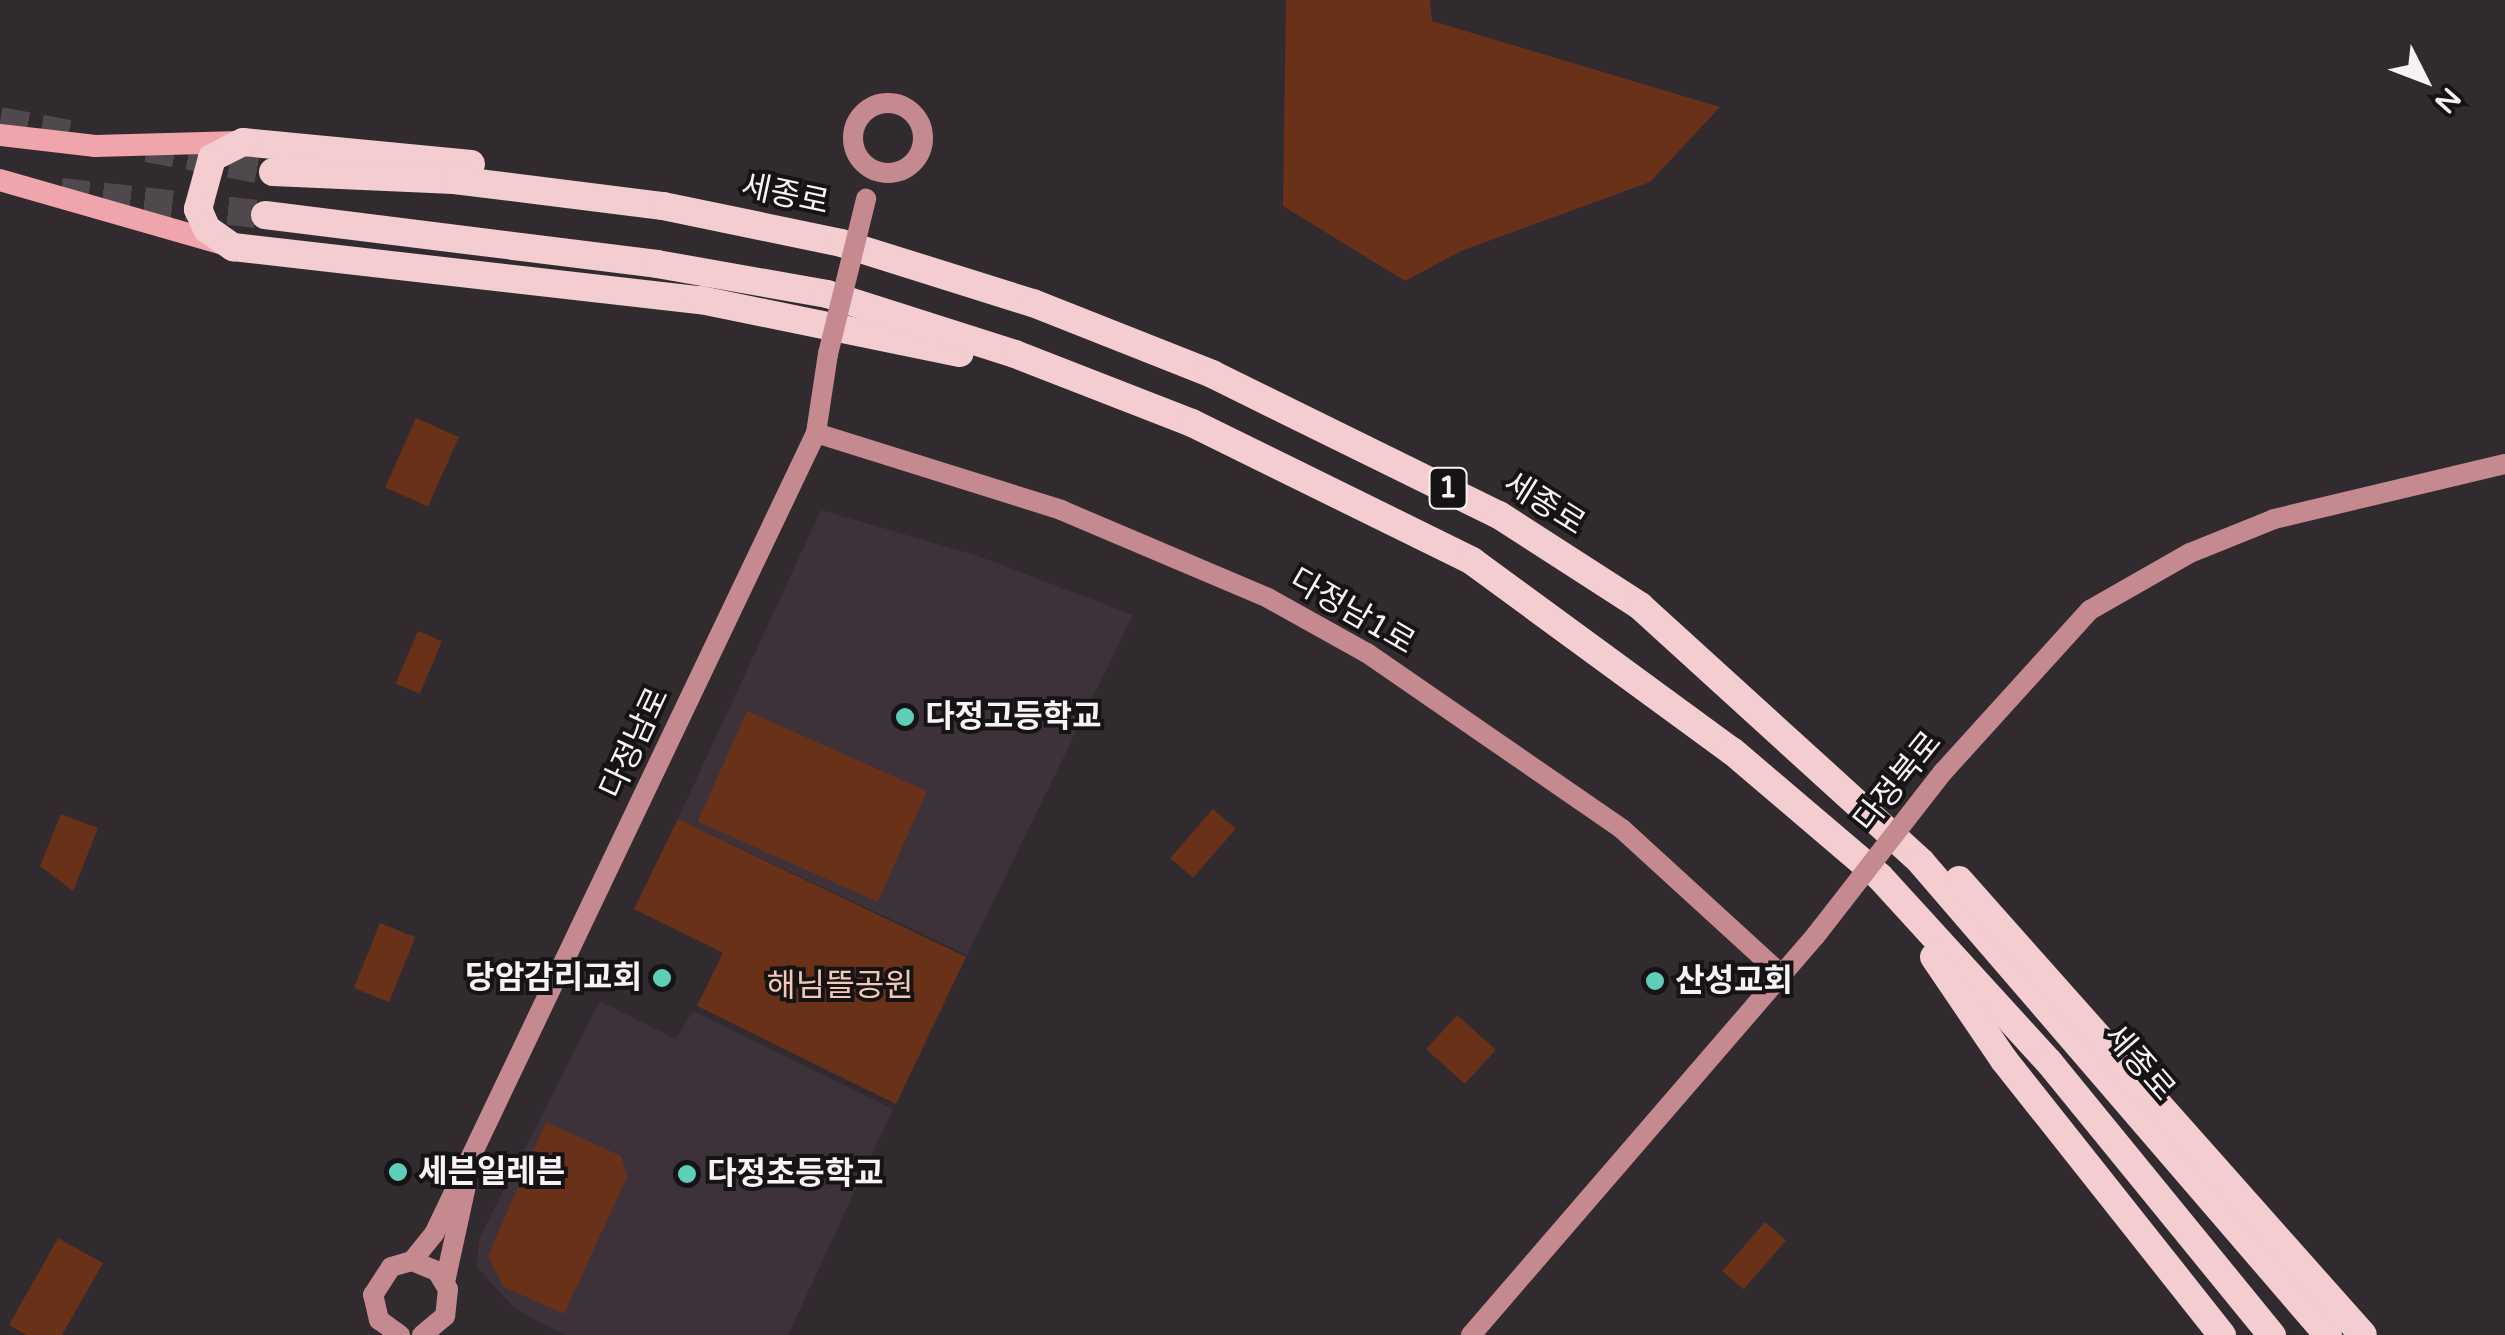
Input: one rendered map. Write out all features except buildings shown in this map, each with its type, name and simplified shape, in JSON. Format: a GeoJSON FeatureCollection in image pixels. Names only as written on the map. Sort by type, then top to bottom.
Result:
{"type":"FeatureCollection","features":[{"type":"Feature","properties":{"kind":"highway"},"geometry":{"type":"LineString","coordinates":[[1106,390],[701,300],[233,247],[207,229],[198,209],[212,158],[243,142],[704,195],[866,234],[1027,282],[1212,374]]}},
{"type":"Feature","properties":{"kind":"highway","name":"세종로"},"geometry":{"type":"LineString","coordinates":[[273,172],[587,197],[841,242],[1033,304],[1212,374],[1499,515],[1640,606],[1768,717],[1921,862],[2328,1335]]}},
{"type":"Feature","properties":{"kind":"highway","name":"세종로"},"geometry":{"type":"LineString","coordinates":[[265,215],[657,264],[828,294],[1106,390],[1340,491],[1472,562],[1670,702],[1880,877],[2049,1062],[2272,1335]]}},
{"type":"Feature","properties":{"kind":"highway"},"geometry":{"type":"LineString","coordinates":[[1768,717],[1869,792],[1966,888],[2363,1335]]}},
{"type":"Feature","properties":{"kind":"highway"},"geometry":{"type":"LineString","coordinates":[[1880,877],[2004,1060],[2222,1335]]}},
{"type":"Feature","properties":{"kind":"main road"},"geometry":{"type":"LineString","coordinates":[[0,135],[95,146],[243,142]]}},
{"type":"Feature","properties":{"kind":"main road"},"geometry":{"type":"LineString","coordinates":[[0,180],[233,247]]}},
{"type":"Feature","properties":{"kind":"street","name":"다정남로"},"geometry":{"type":"LineString","coordinates":[[474,1150],[816,433],[828,354],[876,171]]}},
{"type":"Feature","properties":{"kind":"street","name":"다정남1로"},"geometry":{"type":"LineString","coordinates":[[816,433],[1077,516],[1268,598],[1367,653],[1622,829],[1783,976]]}},
{"type":"Feature","properties":{"kind":"street","name":"다정북로"},"geometry":{"type":"LineString","coordinates":[[1471,1335],[1783,976],[1942,772],[2090,610],[2190,552],[2274,519],[2505,464]]}},
{"type":"Feature","properties":{"kind":"street"},"geometry":{"type":"LineString","coordinates":[[400,1335],[377,1327],[379,1279],[412,1261],[434,1234],[474,1150]]}},
{"type":"Feature","properties":{"kind":"street"},"geometry":{"type":"LineString","coordinates":[[422,1335],[445,1316],[445,1282],[474,1150]]}},
{"type":"Feature","properties":{"kind":"street"},"geometry":{"type":"LineString","coordinates":[[412,1261],[445,1282]]}},
{"type":"Feature","properties":{"kind":"shaded area","name":"다정고등학교"},"geometry":{"type":"Polygon","coordinates":[[[821,510],[978,556],[1133,615],[967,955],[678,819],[821,510]]]}},
{"type":"Feature","properties":{"kind":"shaded area","name":"다정초등학교"},"geometry":{"type":"Polygon","coordinates":[[[600,1001],[676,1039],[693,1011],[893,1109],[788,1335],[564,1335],[514,1308],[477,1267],[479,1239],[600,1001]]]}},
{"type":"Feature","properties":{"kind":"green space"},"geometry":{"type":"Polygon","coordinates":[[[1286,0],[1430,0],[1432,21],[1720,107],[1650,182],[1461,251],[1405,281],[1283,206],[1286,0]]]}},
{"type":"Feature","properties":{"kind":"green space"},"geometry":{"type":"Polygon","coordinates":[[[416,418],[459,437],[428,507],[385,487],[416,418]]]}},
{"type":"Feature","properties":{"kind":"green space"},"geometry":{"type":"Polygon","coordinates":[[[418,631],[442,641],[420,694],[396,683],[418,631]]]}},
{"type":"Feature","properties":{"kind":"green space"},"geometry":{"type":"Polygon","coordinates":[[[747,711],[927,791],[878,902],[698,822],[747,711]]]}},
{"type":"Feature","properties":{"kind":"green space"},"geometry":{"type":"Polygon","coordinates":[[[1213,809],[1236,829],[1193,878],[1170,858],[1213,809]]]}},
{"type":"Feature","properties":{"kind":"green space"},"geometry":{"type":"Polygon","coordinates":[[[61,814],[98,828],[73,891],[40,866],[61,814]]]}},
{"type":"Feature","properties":{"kind":"green space","name":"해님뜰공원"},"geometry":{"type":"Polygon","coordinates":[[[678,819],[966,957],[896,1104],[697,1006],[723,953],[634,909],[678,819]]]}},
{"type":"Feature","properties":{"kind":"green space"},"geometry":{"type":"Polygon","coordinates":[[[380,923],[415,937],[389,1002],[354,988],[380,923]]]}},
{"type":"Feature","properties":{"kind":"green space"},"geometry":{"type":"Polygon","coordinates":[[[1457,1015],[1496,1050],[1465,1084],[1426,1049],[1457,1015]]]}},
{"type":"Feature","properties":{"kind":"green space"},"geometry":{"type":"Polygon","coordinates":[[[546,1122],[621,1156],[627,1177],[564,1314],[504,1287],[488,1256],[546,1122]]]}},
{"type":"Feature","properties":{"kind":"green space"},"geometry":{"type":"Polygon","coordinates":[[[1765,1222],[1786,1240],[1743,1289],[1722,1271],[1765,1222]]]}},
{"type":"Feature","properties":{"kind":"green space"},"geometry":{"type":"Polygon","coordinates":[[[58,1238],[103,1263],[62,1335],[26,1335],[9,1325],[58,1238]]]}},
{"type":"Feature","properties":{"kind":"tunnel"},"geometry":{"type":"LineString","coordinates":[[0,121],[75,135]]}},
{"type":"Feature","properties":{"kind":"tunnel"},"geometry":{"type":"LineString","coordinates":[[147,148],[273,172]]}},
{"type":"Feature","properties":{"kind":"tunnel"},"geometry":{"type":"LineString","coordinates":[[61,192],[265,215]]}},
{"type":"Feature","properties":{"kind":"place","name":"다정고등학교"},"geometry":{"type":"Point","coordinates":[905,717]}},
{"type":"Feature","properties":{"kind":"place","name":"당암감리교회"},"geometry":{"type":"Point","coordinates":[662,978]}},
{"type":"Feature","properties":{"kind":"place","name":"산성교회"},"geometry":{"type":"Point","coordinates":[1655,981]}},
{"type":"Feature","properties":{"kind":"place","name":"세븐일레븐"},"geometry":{"type":"Point","coordinates":[398,1172]}},
{"type":"Feature","properties":{"kind":"place","name":"다정초등학교"},"geometry":{"type":"Point","coordinates":[687,1174]}}]}
